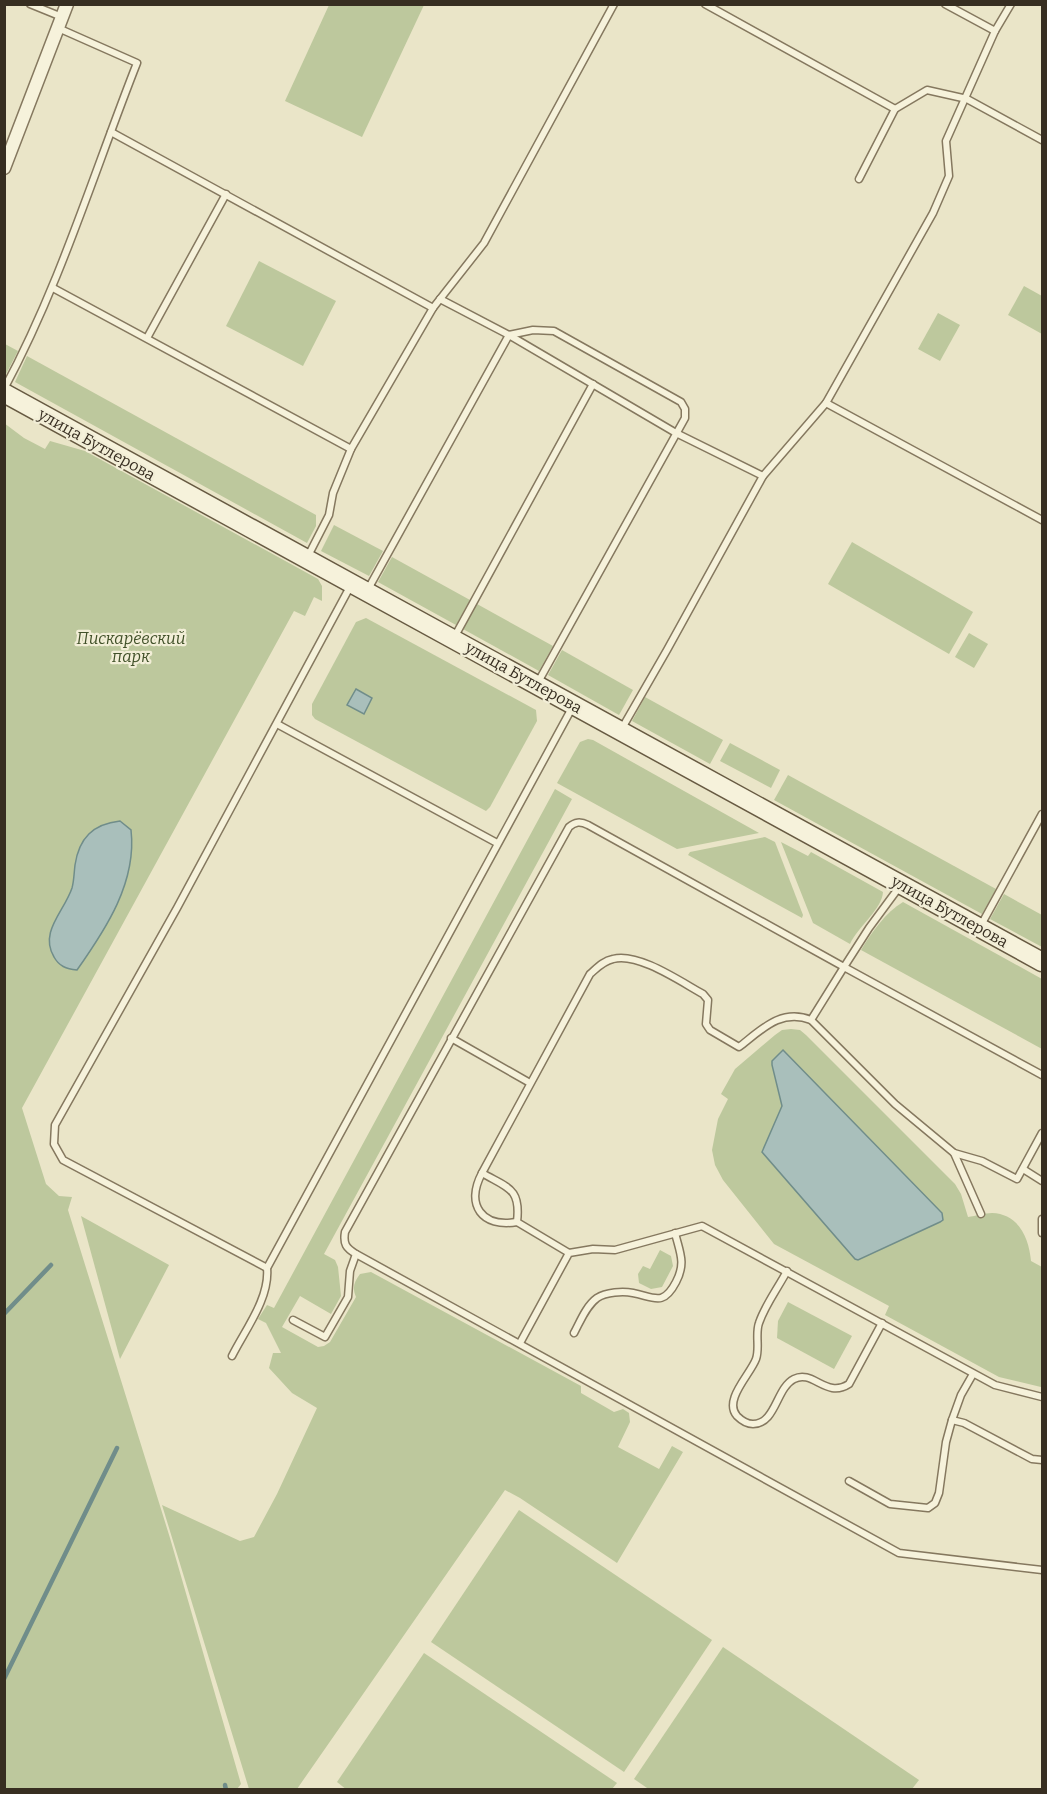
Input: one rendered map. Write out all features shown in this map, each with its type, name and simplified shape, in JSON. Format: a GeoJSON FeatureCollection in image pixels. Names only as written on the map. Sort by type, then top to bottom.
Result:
{"type":"FeatureCollection","features":[{"type":"Feature","properties":{"kind":"street"},"geometry":{"type":"LineString","coordinates":[[4,168],[62,16]]}},
{"type":"Feature","properties":{"kind":"street","name":"улица Бутлерова"},"geometry":{"type":"LineString","coordinates":[[4,391],[1042,962]]}},
{"type":"Feature","properties":{"kind":"lane"},"geometry":{"type":"LineString","coordinates":[[4,391],[26,350],[53,288],[138,63],[62,16],[30,4]]}},
{"type":"Feature","properties":{"kind":"lane"},"geometry":{"type":"LineString","coordinates":[[307,559],[329,515],[333,493],[351,449],[433,308],[483,243],[614,4]]}},
{"type":"Feature","properties":{"kind":"lane"},"geometry":{"type":"LineString","coordinates":[[945,4],[996,31]]}},
{"type":"Feature","properties":{"kind":"lane"},"geometry":{"type":"LineString","coordinates":[[620,731],[668,650],[763,476],[826,403],[933,213],[950,176],[946,141],[996,31],[1011,4]]}},
{"type":"Feature","properties":{"kind":"lane"},"geometry":{"type":"LineString","coordinates":[[707,5],[895,109]]}},
{"type":"Feature","properties":{"kind":"lane"},"geometry":{"type":"LineString","coordinates":[[859,178],[895,109],[927,90],[967,99],[1042,140]]}},
{"type":"Feature","properties":{"kind":"lane"},"geometry":{"type":"LineString","coordinates":[[111,132],[433,308]]}},
{"type":"Feature","properties":{"kind":"lane"},"geometry":{"type":"LineString","coordinates":[[147,338],[226,194]]}},
{"type":"Feature","properties":{"kind":"lane"},"geometry":{"type":"LineString","coordinates":[[53,288],[351,449]]}},
{"type":"Feature","properties":{"kind":"lane"},"geometry":{"type":"LineString","coordinates":[[440,299],[509,335],[676,433],[763,476]]}},
{"type":"Feature","properties":{"kind":"lane"},"geometry":{"type":"LineString","coordinates":[[267,1268],[63,1160],[54,1144],[55,1125],[277,724],[509,335],[533,330],[554,331],[681,402],[685,409],[685,418],[537,685]]}},
{"type":"Feature","properties":{"kind":"lane"},"geometry":{"type":"LineString","coordinates":[[453,639],[593,384]]}},
{"type":"Feature","properties":{"kind":"lane"},"geometry":{"type":"LineString","coordinates":[[826,403],[1042,520]]}},
{"type":"Feature","properties":{"kind":"lane"},"geometry":{"type":"LineString","coordinates":[[232,1356],[263,1297],[268,1279],[267,1268],[574,705]]}},
{"type":"Feature","properties":{"kind":"lane"},"geometry":{"type":"LineString","coordinates":[[277,724],[497,843]]}},
{"type":"Feature","properties":{"kind":"lane"},"geometry":{"type":"LineString","coordinates":[[980,928],[1042,814]]}},
{"type":"Feature","properties":{"kind":"lane"},"geometry":{"type":"LineString","coordinates":[[1042,1076],[588,825],[581,822],[574,823],[568,827],[451,1038],[345,1232],[344,1241],[348,1249],[899,1553],[1042,1570]]}},
{"type":"Feature","properties":{"kind":"lane"},"geometry":{"type":"LineString","coordinates":[[811,1020],[868,928],[901,885]]}},
{"type":"Feature","properties":{"kind":"lane"},"geometry":{"type":"LineString","coordinates":[[1042,1133],[1017,1179],[982,1161],[954,1153],[895,1104],[811,1020],[798,1015],[782,1018],[768,1024],[739,1047],[710,1030],[706,1024],[708,1000],[703,994],[642,962],[628,958],[614,958],[600,964],[590,974],[482,1173],[474,1196],[476,1207],[483,1215],[496,1223],[517,1222],[569,1253],[593,1249],[615,1250],[702,1226],[994,1385],[1042,1397]]}},
{"type":"Feature","properties":{"kind":"lane"},"geometry":{"type":"LineString","coordinates":[[451,1038],[530,1083]]}},
{"type":"Feature","properties":{"kind":"lane"},"geometry":{"type":"LineString","coordinates":[[954,1153],[981,1214]]}},
{"type":"Feature","properties":{"kind":"lane"},"geometry":{"type":"LineString","coordinates":[[1023,1169],[1042,1181]]}},
{"type":"Feature","properties":{"kind":"lane"},"geometry":{"type":"LineString","coordinates":[[482,1173],[510,1189],[517,1198],[519,1208],[517,1222]]}},
{"type":"Feature","properties":{"kind":"lane"},"geometry":{"type":"LineString","coordinates":[[1042,1219],[1042,1233]]}},
{"type":"Feature","properties":{"kind":"lane"},"geometry":{"type":"LineString","coordinates":[[574,1333],[587,1309],[597,1298],[621,1292],[654,1299],[663,1298],[670,1292],[682,1267],[675,1233]]}},
{"type":"Feature","properties":{"kind":"lane"},"geometry":{"type":"LineString","coordinates":[[520,1343],[569,1253]]}},
{"type":"Feature","properties":{"kind":"lane"},"geometry":{"type":"LineString","coordinates":[[293,1320],[325,1338],[348,1297],[350,1271],[357,1254]]}},
{"type":"Feature","properties":{"kind":"lane"},"geometry":{"type":"LineString","coordinates":[[787,1271],[758,1324],[756,1358],[732,1403],[734,1413],[742,1421],[753,1424],[762,1421],[770,1413],[785,1386],[793,1379],[811,1378],[835,1389],[849,1384],[882,1323]]}},
{"type":"Feature","properties":{"kind":"lane"},"geometry":{"type":"LineString","coordinates":[[849,1481],[890,1504],[928,1508],[935,1503],[939,1493],[946,1442],[952,1420],[961,1395],[973,1374]]}},
{"type":"Feature","properties":{"kind":"lane"},"geometry":{"type":"LineString","coordinates":[[952,1420],[964,1423],[1032,1459],[1042,1460]]}},
{"type":"Feature","properties":{"kind":"green space"},"geometry":{"type":"Polygon","coordinates":[[[329,5],[424,5],[362,137],[285,101],[329,5]]]}},
{"type":"Feature","properties":{"kind":"green space"},"geometry":{"type":"Polygon","coordinates":[[[259,261],[336,301],[303,366],[226,326],[259,261]]]}},
{"type":"Feature","properties":{"kind":"green space"},"geometry":{"type":"Polygon","coordinates":[[[1024,286],[1042,296],[1042,334],[1008,315],[1024,286]]]}},
{"type":"Feature","properties":{"kind":"green space"},"geometry":{"type":"Polygon","coordinates":[[[938,313],[960,325],[940,361],[918,349],[938,313]]]}},
{"type":"Feature","properties":{"kind":"green space"},"geometry":{"type":"Polygon","coordinates":[[[5,344],[18,351],[5,376],[5,344]]]}},
{"type":"Feature","properties":{"kind":"green space"},"geometry":{"type":"Polygon","coordinates":[[[27,356],[316,515],[316,526],[307,543],[15,382],[27,356]]]}},
{"type":"Feature","properties":{"kind":"green space","name":"Пискарёвский парк"},"geometry":{"type":"Polygon","coordinates":[[[4,423],[24,438],[45,449],[50,441],[85,451],[318,579],[322,586],[322,601],[314,597],[305,616],[294,611],[22,1108],[46,1184],[59,1196],[72,1197],[68,1210],[170,1538],[241,1784],[237,1789],[5,1789],[4,423]]]}},
{"type":"Feature","properties":{"kind":"green space"},"geometry":{"type":"Polygon","coordinates":[[[334,525],[383,551],[369,576],[321,551],[334,525]]]}},
{"type":"Feature","properties":{"kind":"green space"},"geometry":{"type":"Polygon","coordinates":[[[852,542],[973,612],[949,654],[828,584],[852,542]]]}},
{"type":"Feature","properties":{"kind":"green space"},"geometry":{"type":"Polygon","coordinates":[[[392,557],[470,600],[456,625],[378,582],[392,557]]]}},
{"type":"Feature","properties":{"kind":"green space"},"geometry":{"type":"Polygon","coordinates":[[[477,604],[553,646],[539,671],[463,629],[477,604]]]}},
{"type":"Feature","properties":{"kind":"green space"},"geometry":{"type":"Polygon","coordinates":[[[366,618],[536,710],[537,721],[486,811],[315,719],[312,715],[312,704],[356,622],[366,618]]]}},
{"type":"Feature","properties":{"kind":"green space"},"geometry":{"type":"Polygon","coordinates":[[[969,633],[988,644],[974,668],[955,657],[969,633]]]}},
{"type":"Feature","properties":{"kind":"green space"},"geometry":{"type":"Polygon","coordinates":[[[562,650],[633,690],[619,715],[548,675],[562,650]]]}},
{"type":"Feature","properties":{"kind":"green space"},"geometry":{"type":"Polygon","coordinates":[[[645,697],[723,740],[710,764],[632,721],[645,697]]]}},
{"type":"Feature","properties":{"kind":"green space"},"geometry":{"type":"Polygon","coordinates":[[[588,739],[759,833],[677,849],[557,783],[580,742],[588,739]]]}},
{"type":"Feature","properties":{"kind":"green space"},"geometry":{"type":"Polygon","coordinates":[[[730,743],[780,770],[771,788],[720,761],[730,743]]]}},
{"type":"Feature","properties":{"kind":"green space"},"geometry":{"type":"Polygon","coordinates":[[[788,775],[996,889],[982,914],[774,800],[788,775]]]}},
{"type":"Feature","properties":{"kind":"green space"},"geometry":{"type":"Polygon","coordinates":[[[555,789],[572,799],[324,1254],[335,1260],[338,1267],[341,1296],[331,1314],[300,1296],[282,1327],[318,1347],[324,1346],[330,1342],[356,1297],[354,1288],[358,1277],[360,1274],[371,1272],[581,1386],[581,1393],[614,1412],[623,1409],[629,1413],[630,1422],[618,1447],[659,1469],[672,1446],[683,1452],[617,1563],[505,1490],[297,1789],[249,1789],[162,1505],[240,1541],[254,1537],[317,1408],[292,1393],[269,1368],[273,1353],[281,1353],[266,1323],[258,1319],[267,1305],[274,1308],[555,789]]]}},
{"type":"Feature","properties":{"kind":"green space"},"geometry":{"type":"Polygon","coordinates":[[[765,837],[775,842],[803,915],[802,918],[688,855],[690,852],[765,837]]]}},
{"type":"Feature","properties":{"kind":"green space"},"geometry":{"type":"Polygon","coordinates":[[[781,842],[808,856],[811,852],[883,892],[879,905],[850,944],[813,923],[781,842]]]}},
{"type":"Feature","properties":{"kind":"green space"},"geometry":{"type":"Polygon","coordinates":[[[1004,894],[1042,915],[1042,947],[990,919],[1004,894]]]}},
{"type":"Feature","properties":{"kind":"green space"},"geometry":{"type":"Polygon","coordinates":[[[903,902],[1042,979],[1042,1049],[861,950],[879,923],[903,902]]]}},
{"type":"Feature","properties":{"kind":"green space"},"geometry":{"type":"Polygon","coordinates":[[[782,1030],[800,1030],[806,1035],[955,1184],[961,1194],[968,1217],[989,1213],[1001,1214],[1021,1229],[1028,1244],[1031,1261],[1042,1267],[1041,1387],[999,1377],[885,1315],[889,1306],[774,1244],[723,1180],[715,1165],[712,1150],[718,1119],[728,1099],[721,1094],[735,1069],[782,1030]]]}},
{"type":"Feature","properties":{"kind":"green space"},"geometry":{"type":"Polygon","coordinates":[[[81,1216],[169,1265],[120,1359],[81,1216]]]}},
{"type":"Feature","properties":{"kind":"green space"},"geometry":{"type":"Polygon","coordinates":[[[660,1250],[671,1256],[673,1266],[662,1287],[651,1289],[639,1283],[638,1274],[643,1266],[650,1269],[660,1250]]]}},
{"type":"Feature","properties":{"kind":"green space"},"geometry":{"type":"Polygon","coordinates":[[[788,1302],[852,1336],[834,1369],[777,1338],[778,1321],[788,1302]]]}},
{"type":"Feature","properties":{"kind":"green space"},"geometry":{"type":"Polygon","coordinates":[[[519,1510],[712,1640],[624,1772],[431,1642],[519,1510]]]}},
{"type":"Feature","properties":{"kind":"green space"},"geometry":{"type":"Polygon","coordinates":[[[723,1647],[919,1780],[912,1789],[650,1790],[634,1779],[723,1647]]]}},
{"type":"Feature","properties":{"kind":"green space"},"geometry":{"type":"Polygon","coordinates":[[[424,1653],[617,1783],[612,1789],[347,1790],[337,1782],[424,1653]]]}},
{"type":"Feature","properties":{"kind":"water"},"geometry":{"type":"Polygon","coordinates":[[[356,689],[372,698],[364,714],[347,705],[356,689]]]}},
{"type":"Feature","properties":{"kind":"water"},"geometry":{"type":"Polygon","coordinates":[[[120,821],[131,830],[132,849],[124,886],[99,938],[77,970],[66,968],[54,957],[49,939],[54,922],[72,888],[77,855],[84,840],[95,829],[120,821]]]}},
{"type":"Feature","properties":{"kind":"water"},"geometry":{"type":"Polygon","coordinates":[[[783,1050],[942,1213],[943,1220],[858,1260],[855,1259],[762,1152],[782,1106],[772,1061],[783,1050]]]}},
{"type":"Feature","properties":{"kind":"waterway"},"geometry":{"type":"LineString","coordinates":[[4,1314],[51,1265]]}},
{"type":"Feature","properties":{"kind":"waterway"},"geometry":{"type":"LineString","coordinates":[[4,1679],[117,1448]]}},
{"type":"Feature","properties":{"kind":"waterway"},"geometry":{"type":"LineString","coordinates":[[225,1785],[226,1790]]}}]}
